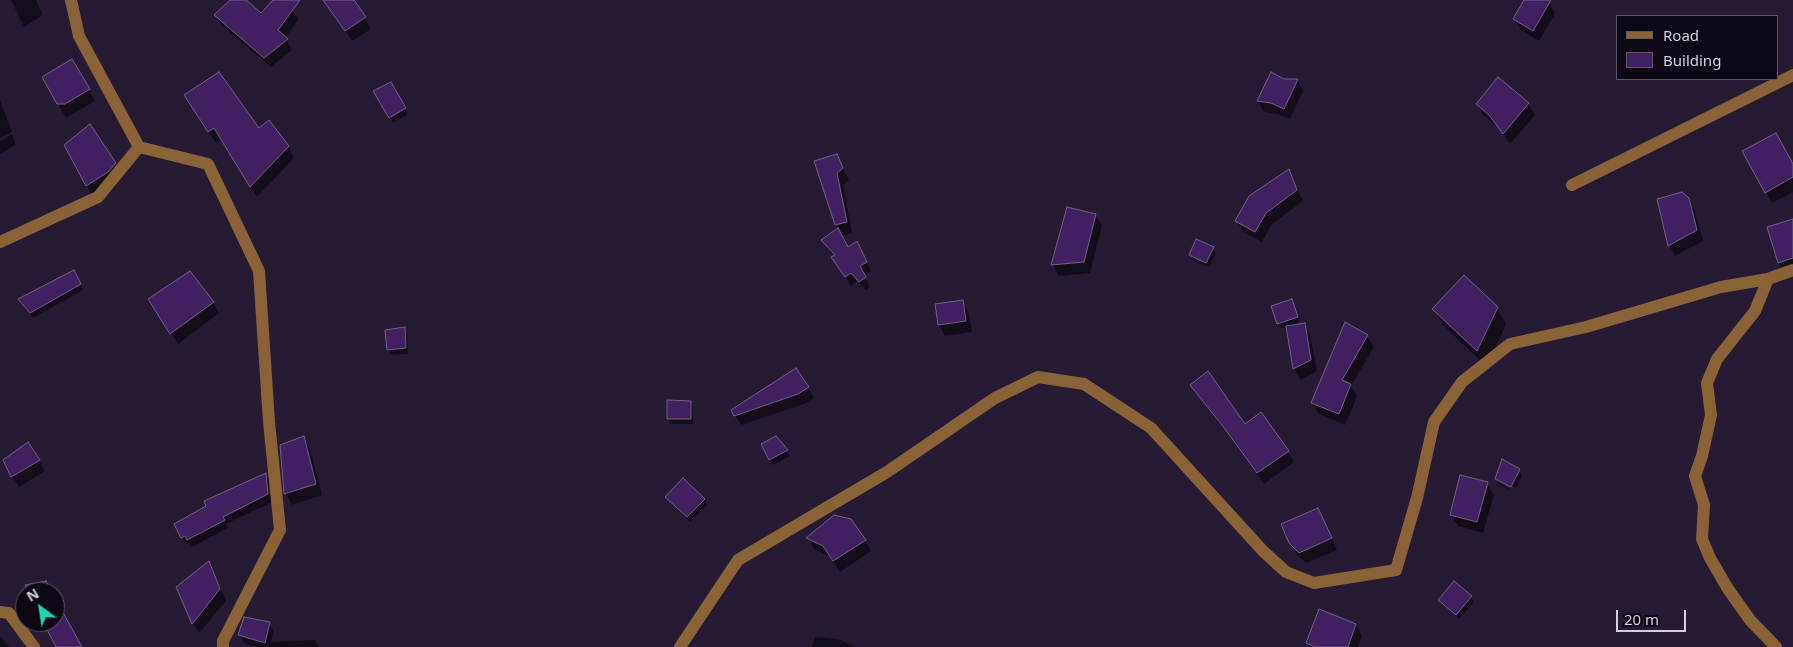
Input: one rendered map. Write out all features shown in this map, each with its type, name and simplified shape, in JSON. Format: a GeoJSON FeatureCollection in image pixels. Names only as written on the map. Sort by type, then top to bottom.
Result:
{"type":"FeatureCollection","features":[{"type":"Feature","properties":{"kind":"street"},"geometry":{"type":"LineString","coordinates":[[71,0],[79,36],[139,147],[208,164],[259,272],[269,422],[280,530],[223,641],[223,647]]}},
{"type":"Feature","properties":{"kind":"street"},"geometry":{"type":"LineString","coordinates":[[1572,185],[1793,75]]}},
{"type":"Feature","properties":{"kind":"street"},"geometry":{"type":"LineString","coordinates":[[0,242],[98,197],[139,147]]}},
{"type":"Feature","properties":{"kind":"street"},"geometry":{"type":"LineString","coordinates":[[680,647],[738,560],[887,472],[995,398],[1038,377],[1084,384],[1151,428],[1263,551],[1286,572],[1314,583],[1396,570],[1434,422],[1462,382],[1510,344],[1586,327],[1721,287],[1768,279],[1793,270]]}},
{"type":"Feature","properties":{"kind":"street"},"geometry":{"type":"LineString","coordinates":[[1768,279],[1755,311],[1717,360],[1707,383],[1711,415],[1702,456],[1695,476],[1704,505],[1702,539],[1710,558],[1728,589],[1750,620],[1776,647]]}},
{"type":"Feature","properties":{"kind":"street"},"geometry":{"type":"LineString","coordinates":[[0,612],[8,613],[34,647]]}},
{"type":"Feature","properties":{"kind":"building"},"geometry":{"type":"Polygon","coordinates":[[[230,0],[246,0],[261,13],[273,0],[300,0],[278,30],[288,39],[264,58],[214,15],[230,0]]]}},
{"type":"Feature","properties":{"kind":"building"},"geometry":{"type":"Polygon","coordinates":[[[323,0],[354,0],[366,17],[345,31],[323,0]]]}},
{"type":"Feature","properties":{"kind":"building"},"geometry":{"type":"Polygon","coordinates":[[[1524,0],[1551,0],[1533,31],[1513,19],[1524,0]]]}},
{"type":"Feature","properties":{"kind":"building"},"geometry":{"type":"Polygon","coordinates":[[[72,59],[90,89],[65,104],[57,104],[42,77],[72,59]]]}},
{"type":"Feature","properties":{"kind":"building"},"geometry":{"type":"Polygon","coordinates":[[[219,72],[259,128],[269,120],[289,146],[250,187],[214,128],[208,132],[184,95],[219,72]]]}},
{"type":"Feature","properties":{"kind":"building"},"geometry":{"type":"Polygon","coordinates":[[[1271,72],[1284,79],[1298,79],[1284,109],[1271,103],[1257,101],[1271,72]]]}},
{"type":"Feature","properties":{"kind":"building"},"geometry":{"type":"Polygon","coordinates":[[[1498,77],[1529,103],[1503,134],[1489,115],[1476,104],[1498,77]]]}},
{"type":"Feature","properties":{"kind":"building"},"geometry":{"type":"Polygon","coordinates":[[[391,82],[406,108],[389,118],[373,91],[391,82]]]}},
{"type":"Feature","properties":{"kind":"building"},"geometry":{"type":"Polygon","coordinates":[[[90,124],[116,163],[108,172],[86,186],[64,145],[90,124]]]}},
{"type":"Feature","properties":{"kind":"building"},"geometry":{"type":"Polygon","coordinates":[[[1776,133],[1793,164],[1793,177],[1765,193],[1742,151],[1776,133]]]}},
{"type":"Feature","properties":{"kind":"building"},"geometry":{"type":"Polygon","coordinates":[[[837,154],[843,168],[837,173],[847,222],[835,225],[814,161],[837,154]]]}},
{"type":"Feature","properties":{"kind":"building"},"geometry":{"type":"Polygon","coordinates":[[[1289,169],[1297,190],[1266,213],[1255,232],[1235,221],[1249,196],[1289,169]]]}},
{"type":"Feature","properties":{"kind":"building"},"geometry":{"type":"Polygon","coordinates":[[[1682,192],[1689,198],[1697,230],[1668,246],[1657,199],[1682,192]]]}},
{"type":"Feature","properties":{"kind":"building"},"geometry":{"type":"Polygon","coordinates":[[[1067,207],[1096,214],[1084,262],[1051,265],[1067,207]]]}},
{"type":"Feature","properties":{"kind":"building"},"geometry":{"type":"Polygon","coordinates":[[[1793,219],[1793,258],[1778,263],[1767,227],[1793,219]]]}},
{"type":"Feature","properties":{"kind":"building"},"geometry":{"type":"Polygon","coordinates":[[[838,228],[848,247],[857,241],[867,262],[860,266],[866,277],[859,282],[851,273],[845,277],[831,257],[835,255],[821,240],[838,228]]]}},
{"type":"Feature","properties":{"kind":"building"},"geometry":{"type":"Polygon","coordinates":[[[1196,239],[1214,247],[1206,263],[1189,255],[1196,239]]]}},
{"type":"Feature","properties":{"kind":"building"},"geometry":{"type":"Polygon","coordinates":[[[74,270],[81,284],[30,313],[18,299],[74,270]]]}},
{"type":"Feature","properties":{"kind":"building"},"geometry":{"type":"Polygon","coordinates":[[[190,271],[214,302],[170,334],[148,299],[190,271]]]}},
{"type":"Feature","properties":{"kind":"building"},"geometry":{"type":"Polygon","coordinates":[[[1464,275],[1498,307],[1477,351],[1432,309],[1464,275]]]}},
{"type":"Feature","properties":{"kind":"building"},"geometry":{"type":"Polygon","coordinates":[[[1292,299],[1298,317],[1277,324],[1271,306],[1292,299]]]}},
{"type":"Feature","properties":{"kind":"building"},"geometry":{"type":"Polygon","coordinates":[[[963,300],[966,321],[938,325],[935,304],[963,300]]]}},
{"type":"Feature","properties":{"kind":"building"},"geometry":{"type":"Polygon","coordinates":[[[1345,322],[1368,335],[1342,380],[1351,384],[1339,414],[1311,403],[1345,322]]]}},
{"type":"Feature","properties":{"kind":"building"},"geometry":{"type":"Polygon","coordinates":[[[1305,323],[1311,360],[1293,369],[1286,326],[1305,323]]]}},
{"type":"Feature","properties":{"kind":"building"},"geometry":{"type":"Polygon","coordinates":[[[405,327],[406,348],[387,350],[385,330],[405,327]]]}},
{"type":"Feature","properties":{"kind":"building"},"geometry":{"type":"Polygon","coordinates":[[[796,368],[809,387],[798,394],[734,416],[731,410],[796,368]]]}},
{"type":"Feature","properties":{"kind":"building"},"geometry":{"type":"Polygon","coordinates":[[[1208,371],[1245,424],[1261,412],[1289,451],[1257,473],[1190,385],[1208,371]]]}},
{"type":"Feature","properties":{"kind":"building"},"geometry":{"type":"Polygon","coordinates":[[[667,400],[691,401],[691,419],[667,419],[667,400]]]}},
{"type":"Feature","properties":{"kind":"building"},"geometry":{"type":"Polygon","coordinates":[[[304,436],[316,484],[284,494],[280,445],[304,436]]]}},
{"type":"Feature","properties":{"kind":"building"},"geometry":{"type":"Polygon","coordinates":[[[776,436],[788,450],[769,460],[761,444],[776,436]]]}},
{"type":"Feature","properties":{"kind":"building"},"geometry":{"type":"Polygon","coordinates":[[[28,442],[40,460],[11,477],[3,460],[28,442]]]}},
{"type":"Feature","properties":{"kind":"building"},"geometry":{"type":"Polygon","coordinates":[[[1502,459],[1520,469],[1511,487],[1495,479],[1502,459]]]}},
{"type":"Feature","properties":{"kind":"building"},"geometry":{"type":"Polygon","coordinates":[[[266,473],[268,494],[223,517],[225,520],[187,540],[185,536],[181,538],[174,524],[206,506],[204,501],[266,473]]]}},
{"type":"Feature","properties":{"kind":"building"},"geometry":{"type":"Polygon","coordinates":[[[1460,475],[1488,482],[1477,522],[1450,515],[1460,475]]]}},
{"type":"Feature","properties":{"kind":"building"},"geometry":{"type":"Polygon","coordinates":[[[683,478],[705,499],[687,517],[665,497],[683,478]]]}},
{"type":"Feature","properties":{"kind":"building"},"geometry":{"type":"Polygon","coordinates":[[[1318,508],[1332,538],[1299,553],[1289,543],[1281,524],[1318,508]]]}},
{"type":"Feature","properties":{"kind":"building"},"geometry":{"type":"Polygon","coordinates":[[[834,515],[851,519],[866,540],[833,561],[823,546],[806,538],[834,515]]]}},
{"type":"Feature","properties":{"kind":"building"},"geometry":{"type":"Polygon","coordinates":[[[209,561],[220,589],[192,624],[176,587],[209,561]]]}},
{"type":"Feature","properties":{"kind":"building"},"geometry":{"type":"Polygon","coordinates":[[[1454,581],[1472,596],[1456,615],[1438,600],[1454,581]]]}},
{"type":"Feature","properties":{"kind":"building"},"geometry":{"type":"Polygon","coordinates":[[[1319,609],[1356,624],[1348,647],[1315,647],[1306,643],[1319,609]]]}},
{"type":"Feature","properties":{"kind":"building"},"geometry":{"type":"Polygon","coordinates":[[[65,616],[82,647],[56,647],[48,632],[65,632],[65,616]]]}},
{"type":"Feature","properties":{"kind":"building"},"geometry":{"type":"Polygon","coordinates":[[[244,617],[270,622],[265,643],[238,635],[244,617]]]}}]}
